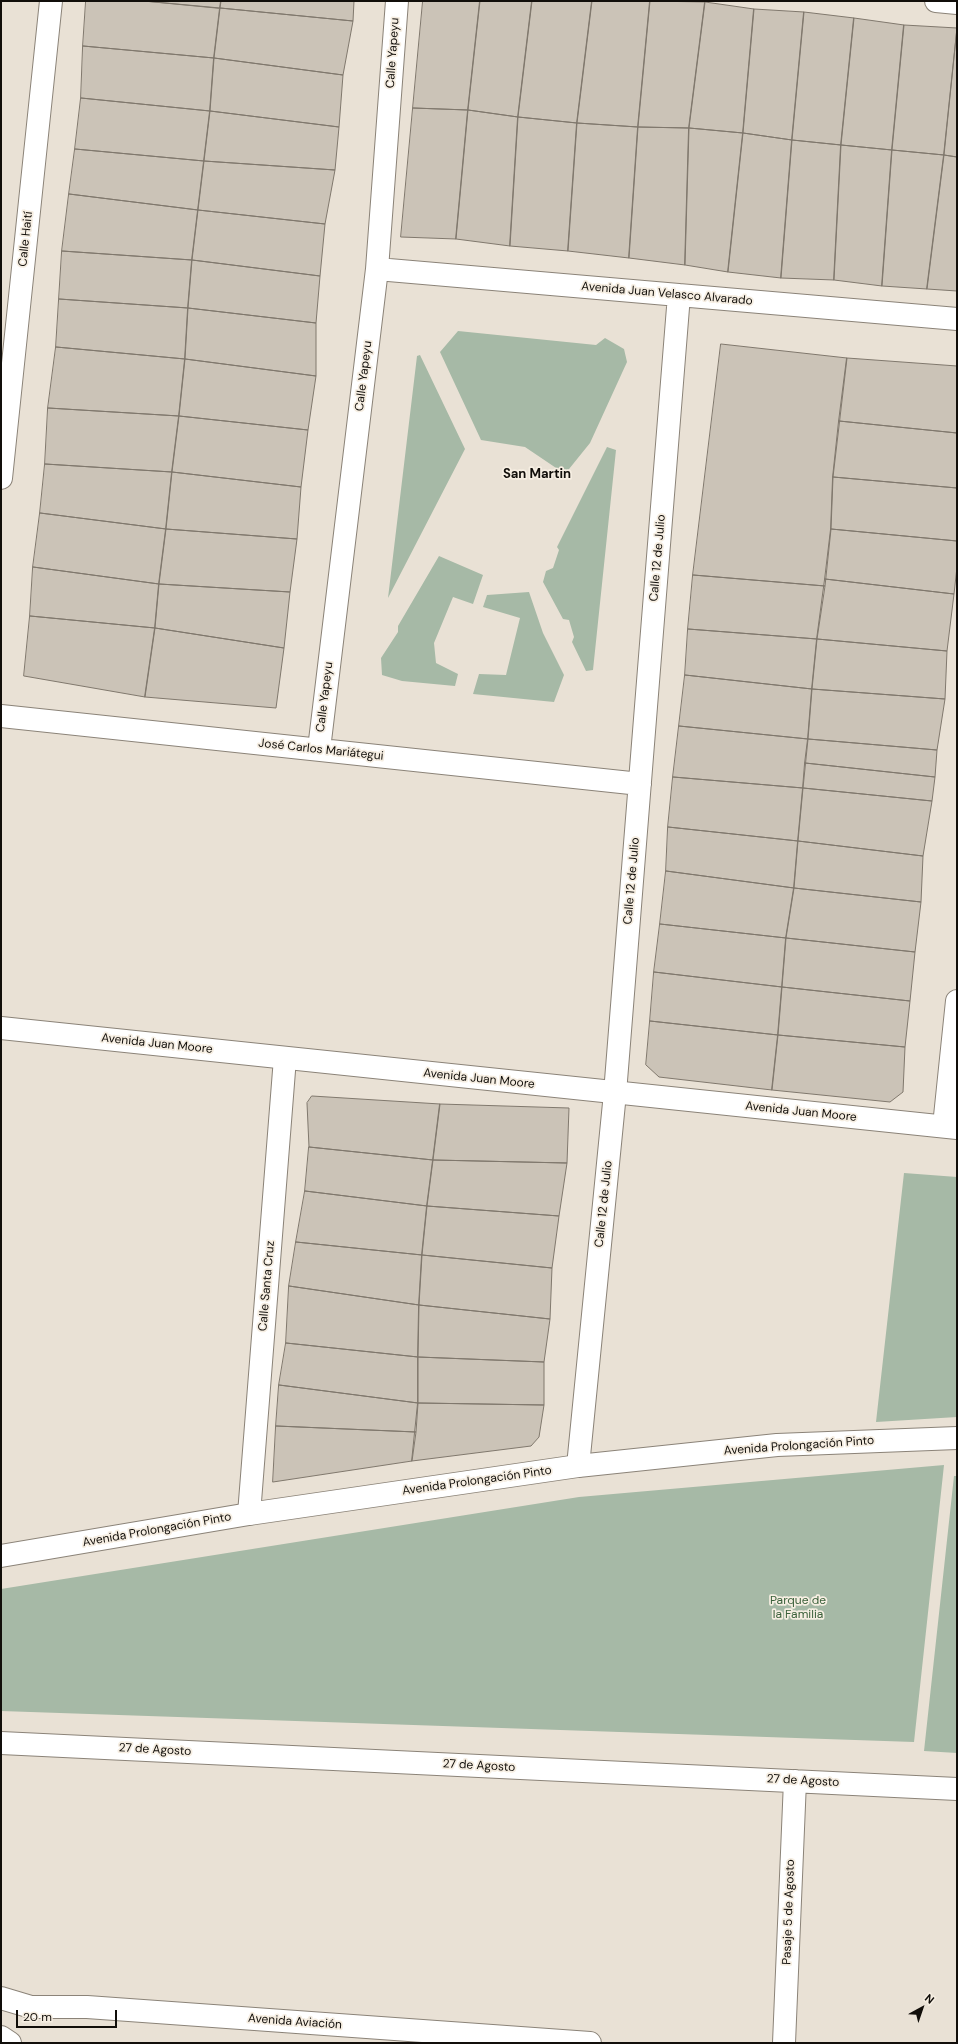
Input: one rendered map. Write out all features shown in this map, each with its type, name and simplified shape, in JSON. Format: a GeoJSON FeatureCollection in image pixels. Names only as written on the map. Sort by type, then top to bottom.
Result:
{"type":"FeatureCollection","features":[{"type":"Feature","properties":{"kind":"street","name":"Calle Haití"},"geometry":{"type":"LineString","coordinates":[[1,478],[51,1]]}},
{"type":"Feature","properties":{"kind":"street","name":"Calle Yapeyu"},"geometry":{"type":"LineString","coordinates":[[319,749],[377,269],[396,1]]}},
{"type":"Feature","properties":{"kind":"street"},"geometry":{"type":"LineString","coordinates":[[936,1],[957,3]]}},
{"type":"Feature","properties":{"kind":"street","name":"Avenida Juan Velasco Alvarado"},"geometry":{"type":"LineString","coordinates":[[377,269],[957,319]]}},
{"type":"Feature","properties":{"kind":"street","name":"Calle 12 de Julio"},"geometry":{"type":"LineString","coordinates":[[578,1466],[615,1093],[679,295]]}},
{"type":"Feature","properties":{"kind":"street","name":"José Carlos Mariátegui"},"geometry":{"type":"LineString","coordinates":[[1,716],[640,784]]}},
{"type":"Feature","properties":{"kind":"street"},"geometry":{"type":"LineString","coordinates":[[950,1127],[957,1001]]}},
{"type":"Feature","properties":{"kind":"street","name":"Avenida Juan Moore"},"geometry":{"type":"LineString","coordinates":[[1,1028],[950,1127]]}},
{"type":"Feature","properties":{"kind":"street","name":"Calle Santa Cruz"},"geometry":{"type":"LineString","coordinates":[[249,1514],[286,1058]]}},
{"type":"Feature","properties":{"kind":"street","name":"Avenida Prolongación Pinto"},"geometry":{"type":"LineString","coordinates":[[1,1556],[249,1514],[578,1466],[777,1445],[957,1438]]}},
{"type":"Feature","properties":{"kind":"street","name":"27 de Agosto"},"geometry":{"type":"LineString","coordinates":[[1,1743],[957,1789]]}},
{"type":"Feature","properties":{"kind":"street","name":"Pasaje 5 de Agosto"},"geometry":{"type":"LineString","coordinates":[[784,2043],[795,1781]]}},
{"type":"Feature","properties":{"kind":"street","name":"Avenida Aviación"},"geometry":{"type":"LineString","coordinates":[[1,1998],[31,2007],[94,2008],[590,2043]]}},
{"type":"Feature","properties":{"kind":"street"},"geometry":{"type":"LineString","coordinates":[[1,2037],[10,2043]]}},
{"type":"Feature","properties":{"kind":"green space"},"geometry":{"type":"Polygon","coordinates":[[[458,331],[596,345],[605,338],[624,349],[627,362],[590,443],[565,474],[525,447],[481,440],[440,352],[458,331]]]}},
{"type":"Feature","properties":{"kind":"green space"},"geometry":{"type":"Polygon","coordinates":[[[420,355],[465,449],[388,598],[417,356],[420,355]]]}},
{"type":"Feature","properties":{"kind":"green space"},"geometry":{"type":"Polygon","coordinates":[[[607,447],[616,450],[593,670],[586,671],[572,642],[574,637],[569,620],[563,619],[543,582],[546,571],[553,568],[559,550],[557,547],[607,447]]]}},
{"type":"Feature","properties":{"kind":"green space"},"geometry":{"type":"Polygon","coordinates":[[[439,556],[483,575],[473,604],[453,597],[434,643],[436,663],[458,674],[455,686],[402,681],[382,675],[381,658],[398,632],[398,626],[439,556]]]}},
{"type":"Feature","properties":{"kind":"green space"},"geometry":{"type":"Polygon","coordinates":[[[529,592],[543,633],[564,675],[554,702],[473,694],[479,674],[506,675],[520,618],[483,607],[487,595],[529,592]]]}},
{"type":"Feature","properties":{"kind":"green space"},"geometry":{"type":"Polygon","coordinates":[[[904,1173],[957,1177],[957,1417],[876,1422],[904,1173]]]}},
{"type":"Feature","properties":{"kind":"green space","name":"Parque de la Familia"},"geometry":{"type":"Polygon","coordinates":[[[944,1465],[914,1742],[1,1711],[1,1589],[579,1497],[944,1465]]]}},
{"type":"Feature","properties":{"kind":"green space"},"geometry":{"type":"Polygon","coordinates":[[[954,1476],[957,1476],[957,1753],[924,1751],[954,1476]]]}},
{"type":"Feature","properties":{"kind":"building"},"geometry":{"type":"Polygon","coordinates":[[[86,1],[144,1],[220,8],[214,58],[83,46],[86,1]]]}},
{"type":"Feature","properties":{"kind":"building"},"geometry":{"type":"Polygon","coordinates":[[[144,1],[221,1],[220,8],[144,1]]]}},
{"type":"Feature","properties":{"kind":"building"},"geometry":{"type":"Polygon","coordinates":[[[221,1],[354,1],[353,21],[220,8],[221,1]]]}},
{"type":"Feature","properties":{"kind":"building"},"geometry":{"type":"Polygon","coordinates":[[[423,1],[480,1],[468,110],[413,108],[423,1]]]}},
{"type":"Feature","properties":{"kind":"building"},"geometry":{"type":"Polygon","coordinates":[[[480,1],[532,1],[518,117],[468,110],[480,1]]]}},
{"type":"Feature","properties":{"kind":"building"},"geometry":{"type":"Polygon","coordinates":[[[532,1],[592,1],[577,123],[518,117],[532,1]]]}},
{"type":"Feature","properties":{"kind":"building"},"geometry":{"type":"Polygon","coordinates":[[[592,1],[650,1],[638,127],[577,123],[592,1]]]}},
{"type":"Feature","properties":{"kind":"building"},"geometry":{"type":"Polygon","coordinates":[[[650,1],[705,2],[689,128],[638,127],[650,1]]]}},
{"type":"Feature","properties":{"kind":"building"},"geometry":{"type":"Polygon","coordinates":[[[705,2],[754,9],[743,133],[689,128],[705,2]]]}},
{"type":"Feature","properties":{"kind":"building"},"geometry":{"type":"Polygon","coordinates":[[[220,8],[353,21],[343,75],[214,58],[220,8]]]}},
{"type":"Feature","properties":{"kind":"building"},"geometry":{"type":"Polygon","coordinates":[[[754,9],[804,12],[792,140],[743,133],[754,9]]]}},
{"type":"Feature","properties":{"kind":"building"},"geometry":{"type":"Polygon","coordinates":[[[804,12],[854,18],[841,145],[792,140],[804,12]]]}},
{"type":"Feature","properties":{"kind":"building"},"geometry":{"type":"Polygon","coordinates":[[[854,18],[904,25],[892,150],[841,145],[854,18]]]}},
{"type":"Feature","properties":{"kind":"building"},"geometry":{"type":"Polygon","coordinates":[[[904,25],[957,28],[944,155],[892,150],[904,25]]]}},
{"type":"Feature","properties":{"kind":"building"},"geometry":{"type":"Polygon","coordinates":[[[957,28],[957,157],[944,155],[957,28]]]}},
{"type":"Feature","properties":{"kind":"building"},"geometry":{"type":"Polygon","coordinates":[[[83,46],[214,58],[210,111],[81,98],[83,46]]]}},
{"type":"Feature","properties":{"kind":"building"},"geometry":{"type":"Polygon","coordinates":[[[214,58],[343,75],[339,127],[210,111],[214,58]]]}},
{"type":"Feature","properties":{"kind":"building"},"geometry":{"type":"Polygon","coordinates":[[[81,98],[210,111],[204,161],[75,149],[81,98]]]}},
{"type":"Feature","properties":{"kind":"building"},"geometry":{"type":"Polygon","coordinates":[[[413,108],[468,110],[456,239],[401,237],[413,108]]]}},
{"type":"Feature","properties":{"kind":"building"},"geometry":{"type":"Polygon","coordinates":[[[468,110],[518,117],[510,246],[456,239],[468,110]]]}},
{"type":"Feature","properties":{"kind":"building"},"geometry":{"type":"Polygon","coordinates":[[[210,111],[339,127],[335,170],[204,161],[210,111]]]}},
{"type":"Feature","properties":{"kind":"building"},"geometry":{"type":"Polygon","coordinates":[[[518,117],[577,123],[568,251],[510,246],[518,117]]]}},
{"type":"Feature","properties":{"kind":"building"},"geometry":{"type":"Polygon","coordinates":[[[577,123],[638,127],[629,258],[568,251],[577,123]]]}},
{"type":"Feature","properties":{"kind":"building"},"geometry":{"type":"Polygon","coordinates":[[[638,127],[689,128],[685,265],[629,258],[638,127]]]}},
{"type":"Feature","properties":{"kind":"building"},"geometry":{"type":"Polygon","coordinates":[[[689,128],[743,133],[728,272],[685,265],[689,128]]]}},
{"type":"Feature","properties":{"kind":"building"},"geometry":{"type":"Polygon","coordinates":[[[743,133],[792,140],[781,278],[728,272],[743,133]]]}},
{"type":"Feature","properties":{"kind":"building"},"geometry":{"type":"Polygon","coordinates":[[[792,140],[841,145],[834,280],[781,278],[792,140]]]}},
{"type":"Feature","properties":{"kind":"building"},"geometry":{"type":"Polygon","coordinates":[[[841,145],[892,150],[882,286],[834,280],[841,145]]]}},
{"type":"Feature","properties":{"kind":"building"},"geometry":{"type":"Polygon","coordinates":[[[75,149],[204,161],[198,210],[69,194],[75,149]]]}},
{"type":"Feature","properties":{"kind":"building"},"geometry":{"type":"Polygon","coordinates":[[[892,150],[944,155],[927,289],[882,286],[892,150]]]}},
{"type":"Feature","properties":{"kind":"building"},"geometry":{"type":"Polygon","coordinates":[[[944,155],[957,157],[957,291],[927,289],[944,155]]]}},
{"type":"Feature","properties":{"kind":"building"},"geometry":{"type":"Polygon","coordinates":[[[204,161],[335,170],[325,224],[198,210],[204,161]]]}},
{"type":"Feature","properties":{"kind":"building"},"geometry":{"type":"Polygon","coordinates":[[[69,194],[198,210],[192,260],[62,251],[69,194]]]}},
{"type":"Feature","properties":{"kind":"building"},"geometry":{"type":"Polygon","coordinates":[[[198,210],[325,224],[320,276],[192,260],[198,210]]]}},
{"type":"Feature","properties":{"kind":"building"},"geometry":{"type":"Polygon","coordinates":[[[62,251],[192,260],[188,308],[59,299],[62,251]]]}},
{"type":"Feature","properties":{"kind":"building"},"geometry":{"type":"Polygon","coordinates":[[[192,260],[320,276],[316,323],[188,308],[192,260]]]}},
{"type":"Feature","properties":{"kind":"building"},"geometry":{"type":"Polygon","coordinates":[[[59,299],[188,308],[185,359],[56,347],[59,299]]]}},
{"type":"Feature","properties":{"kind":"building"},"geometry":{"type":"Polygon","coordinates":[[[188,308],[316,323],[316,376],[185,359],[188,308]]]}},
{"type":"Feature","properties":{"kind":"building"},"geometry":{"type":"Polygon","coordinates":[[[721,344],[847,358],[833,477],[831,529],[825,586],[693,575],[721,344]]]}},
{"type":"Feature","properties":{"kind":"building"},"geometry":{"type":"Polygon","coordinates":[[[56,347],[185,359],[179,416],[48,408],[56,347]]]}},
{"type":"Feature","properties":{"kind":"building"},"geometry":{"type":"Polygon","coordinates":[[[847,358],[957,366],[957,433],[839,421],[847,358]]]}},
{"type":"Feature","properties":{"kind":"building"},"geometry":{"type":"Polygon","coordinates":[[[185,359],[316,376],[308,430],[179,416],[185,359]]]}},
{"type":"Feature","properties":{"kind":"building"},"geometry":{"type":"Polygon","coordinates":[[[48,408],[179,416],[172,472],[45,464],[48,408]]]}},
{"type":"Feature","properties":{"kind":"building"},"geometry":{"type":"Polygon","coordinates":[[[179,416],[308,430],[301,487],[172,472],[179,416]]]}},
{"type":"Feature","properties":{"kind":"building"},"geometry":{"type":"Polygon","coordinates":[[[839,421],[957,433],[957,488],[833,477],[839,421]]]}},
{"type":"Feature","properties":{"kind":"building"},"geometry":{"type":"Polygon","coordinates":[[[45,464],[172,472],[166,529],[40,513],[45,464]]]}},
{"type":"Feature","properties":{"kind":"building"},"geometry":{"type":"Polygon","coordinates":[[[172,472],[301,487],[297,539],[166,529],[172,472]]]}},
{"type":"Feature","properties":{"kind":"building"},"geometry":{"type":"Polygon","coordinates":[[[833,477],[957,488],[957,541],[831,529],[833,477]]]}},
{"type":"Feature","properties":{"kind":"building"},"geometry":{"type":"Polygon","coordinates":[[[40,513],[166,529],[159,584],[33,567],[40,513]]]}},
{"type":"Feature","properties":{"kind":"building"},"geometry":{"type":"Polygon","coordinates":[[[166,529],[297,539],[290,592],[159,584],[166,529]]]}},
{"type":"Feature","properties":{"kind":"building"},"geometry":{"type":"Polygon","coordinates":[[[831,529],[957,541],[957,567],[954,594],[825,579],[831,529]]]}},
{"type":"Feature","properties":{"kind":"building"},"geometry":{"type":"Polygon","coordinates":[[[33,567],[159,584],[155,628],[30,616],[33,567]]]}},
{"type":"Feature","properties":{"kind":"building"},"geometry":{"type":"Polygon","coordinates":[[[693,575],[825,586],[817,639],[688,629],[693,575]]]}},
{"type":"Feature","properties":{"kind":"building"},"geometry":{"type":"Polygon","coordinates":[[[825,579],[954,594],[947,651],[817,639],[825,579]]]}},
{"type":"Feature","properties":{"kind":"building"},"geometry":{"type":"Polygon","coordinates":[[[159,584],[290,592],[284,648],[155,628],[159,584]]]}},
{"type":"Feature","properties":{"kind":"building"},"geometry":{"type":"Polygon","coordinates":[[[30,616],[155,628],[145,697],[24,676],[30,616]]]}},
{"type":"Feature","properties":{"kind":"building"},"geometry":{"type":"Polygon","coordinates":[[[155,628],[284,648],[276,708],[145,697],[155,628]]]}},
{"type":"Feature","properties":{"kind":"building"},"geometry":{"type":"Polygon","coordinates":[[[688,629],[817,639],[812,689],[685,675],[688,629]]]}},
{"type":"Feature","properties":{"kind":"building"},"geometry":{"type":"Polygon","coordinates":[[[817,639],[947,651],[945,699],[812,689],[817,639]]]}},
{"type":"Feature","properties":{"kind":"building"},"geometry":{"type":"Polygon","coordinates":[[[685,675],[812,689],[808,739],[679,726],[685,675]]]}},
{"type":"Feature","properties":{"kind":"building"},"geometry":{"type":"Polygon","coordinates":[[[812,689],[945,699],[937,750],[808,739],[812,689]]]}},
{"type":"Feature","properties":{"kind":"building"},"geometry":{"type":"Polygon","coordinates":[[[679,726],[808,739],[803,788],[673,777],[679,726]]]}},
{"type":"Feature","properties":{"kind":"building"},"geometry":{"type":"Polygon","coordinates":[[[808,739],[937,750],[935,777],[805,763],[808,739]]]}},
{"type":"Feature","properties":{"kind":"building"},"geometry":{"type":"Polygon","coordinates":[[[805,763],[935,777],[932,801],[803,788],[805,763]]]}},
{"type":"Feature","properties":{"kind":"building"},"geometry":{"type":"Polygon","coordinates":[[[673,777],[803,788],[798,841],[668,827],[673,777]]]}},
{"type":"Feature","properties":{"kind":"building"},"geometry":{"type":"Polygon","coordinates":[[[803,788],[932,801],[923,856],[798,841],[803,788]]]}},
{"type":"Feature","properties":{"kind":"building"},"geometry":{"type":"Polygon","coordinates":[[[668,827],[798,841],[794,888],[666,871],[668,827]]]}},
{"type":"Feature","properties":{"kind":"building"},"geometry":{"type":"Polygon","coordinates":[[[798,841],[923,856],[921,902],[794,888],[798,841]]]}},
{"type":"Feature","properties":{"kind":"building"},"geometry":{"type":"Polygon","coordinates":[[[666,871],[794,888],[786,938],[660,924],[666,871]]]}},
{"type":"Feature","properties":{"kind":"building"},"geometry":{"type":"Polygon","coordinates":[[[794,888],[921,902],[915,952],[786,938],[794,888]]]}},
{"type":"Feature","properties":{"kind":"building"},"geometry":{"type":"Polygon","coordinates":[[[660,924],[786,938],[782,987],[654,972],[660,924]]]}},
{"type":"Feature","properties":{"kind":"building"},"geometry":{"type":"Polygon","coordinates":[[[786,938],[915,952],[910,1001],[782,987],[786,938]]]}},
{"type":"Feature","properties":{"kind":"building"},"geometry":{"type":"Polygon","coordinates":[[[654,972],[782,987],[778,1035],[650,1021],[654,972]]]}},
{"type":"Feature","properties":{"kind":"building"},"geometry":{"type":"Polygon","coordinates":[[[782,987],[910,1001],[905,1047],[778,1035],[782,987]]]}},
{"type":"Feature","properties":{"kind":"building"},"geometry":{"type":"Polygon","coordinates":[[[650,1021],[778,1035],[772,1090],[659,1077],[646,1065],[650,1021]]]}},
{"type":"Feature","properties":{"kind":"building"},"geometry":{"type":"Polygon","coordinates":[[[778,1035],[905,1047],[903,1092],[890,1102],[772,1090],[778,1035]]]}},
{"type":"Feature","properties":{"kind":"building"},"geometry":{"type":"Polygon","coordinates":[[[312,1096],[440,1104],[433,1160],[309,1147],[307,1103],[312,1096]]]}},
{"type":"Feature","properties":{"kind":"building"},"geometry":{"type":"Polygon","coordinates":[[[440,1104],[569,1108],[567,1163],[433,1160],[440,1104]]]}},
{"type":"Feature","properties":{"kind":"building"},"geometry":{"type":"Polygon","coordinates":[[[309,1147],[433,1160],[427,1206],[305,1191],[309,1147]]]}},
{"type":"Feature","properties":{"kind":"building"},"geometry":{"type":"Polygon","coordinates":[[[433,1160],[567,1163],[559,1216],[427,1206],[433,1160]]]}},
{"type":"Feature","properties":{"kind":"building"},"geometry":{"type":"Polygon","coordinates":[[[305,1191],[427,1206],[422,1255],[296,1242],[305,1191]]]}},
{"type":"Feature","properties":{"kind":"building"},"geometry":{"type":"Polygon","coordinates":[[[427,1206],[559,1216],[552,1268],[422,1255],[427,1206]]]}},
{"type":"Feature","properties":{"kind":"building"},"geometry":{"type":"Polygon","coordinates":[[[296,1242],[422,1255],[419,1305],[289,1286],[296,1242]]]}},
{"type":"Feature","properties":{"kind":"building"},"geometry":{"type":"Polygon","coordinates":[[[422,1255],[552,1268],[550,1319],[419,1305],[422,1255]]]}},
{"type":"Feature","properties":{"kind":"building"},"geometry":{"type":"Polygon","coordinates":[[[289,1286],[419,1305],[418,1357],[286,1343],[289,1286]]]}},
{"type":"Feature","properties":{"kind":"building"},"geometry":{"type":"Polygon","coordinates":[[[419,1305],[550,1319],[544,1362],[418,1357],[419,1305]]]}},
{"type":"Feature","properties":{"kind":"building"},"geometry":{"type":"Polygon","coordinates":[[[286,1343],[418,1357],[418,1403],[279,1385],[286,1343]]]}},
{"type":"Feature","properties":{"kind":"building"},"geometry":{"type":"Polygon","coordinates":[[[418,1357],[544,1362],[544,1405],[418,1403],[418,1357]]]}},
{"type":"Feature","properties":{"kind":"building"},"geometry":{"type":"Polygon","coordinates":[[[279,1385],[418,1403],[416,1432],[276,1426],[279,1385]]]}},
{"type":"Feature","properties":{"kind":"building"},"geometry":{"type":"Polygon","coordinates":[[[418,1403],[544,1405],[539,1437],[531,1446],[412,1461],[418,1403]]]}},
{"type":"Feature","properties":{"kind":"building"},"geometry":{"type":"Polygon","coordinates":[[[276,1426],[416,1432],[412,1461],[273,1482],[276,1426]]]}},
{"type":"Feature","properties":{"kind":"district","name":"San Martin"},"geometry":{"type":"Point","coordinates":[537,475]}}]}
